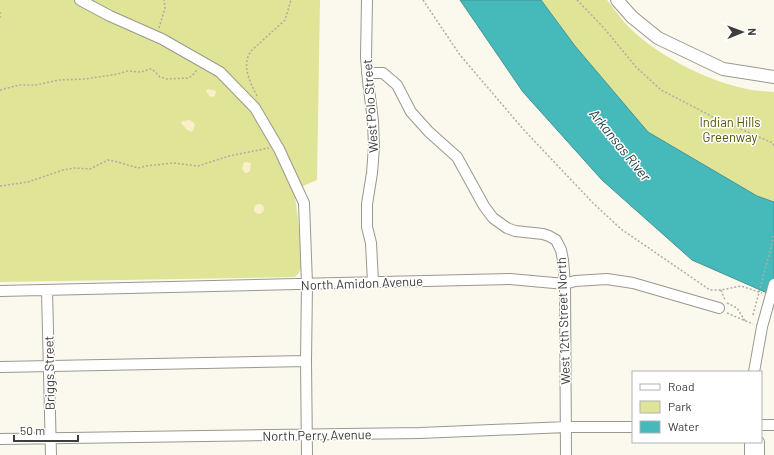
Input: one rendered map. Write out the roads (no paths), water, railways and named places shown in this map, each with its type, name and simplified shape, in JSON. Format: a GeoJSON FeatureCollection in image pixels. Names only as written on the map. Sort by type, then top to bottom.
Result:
{"type":"FeatureCollection","features":[{"type":"Feature","properties":{"kind":"main road"},"geometry":{"type":"LineString","coordinates":[[617,0],[632,17],[658,38],[723,69],[774,76]]}},
{"type":"Feature","properties":{"kind":"street"},"geometry":{"type":"LineString","coordinates":[[80,0],[110,16],[162,39],[220,72],[255,108],[278,146],[304,203],[307,284],[307,455]]}},
{"type":"Feature","properties":{"kind":"street","name":"West Polo Street"},"geometry":{"type":"LineString","coordinates":[[367,0],[366,57],[374,121],[374,147],[367,204],[367,227],[371,243],[373,282]]}},
{"type":"Feature","properties":{"kind":"street","name":"West 12th Street North"},"geometry":{"type":"LineString","coordinates":[[367,73],[383,74],[397,85],[411,112],[429,132],[457,157],[484,206],[493,218],[507,228],[515,231],[542,234],[556,240],[561,250],[565,284],[566,455]]}},
{"type":"Feature","properties":{"kind":"street","name":"North Amidon Avenue"},"geometry":{"type":"LineString","coordinates":[[0,291],[510,279],[565,284],[576,281],[607,279],[633,284],[719,308]]}},
{"type":"Feature","properties":{"kind":"street"},"geometry":{"type":"LineString","coordinates":[[755,371],[762,327],[774,284]]}},
{"type":"Feature","properties":{"kind":"street","name":"Briggs Street"},"geometry":{"type":"LineString","coordinates":[[47,290],[51,455]]}},
{"type":"Feature","properties":{"kind":"street"},"geometry":{"type":"LineString","coordinates":[[0,367],[306,361]]}},
{"type":"Feature","properties":{"kind":"street"},"geometry":{"type":"LineString","coordinates":[[762,426],[774,425]]}},
{"type":"Feature","properties":{"kind":"street","name":"North Perry Avenue"},"geometry":{"type":"LineString","coordinates":[[0,439],[420,433],[632,427]]}},
{"type":"Feature","properties":{"kind":"street"},"geometry":{"type":"LineString","coordinates":[[750,443],[750,455]]}},
{"type":"Feature","properties":{"kind":"street"},"geometry":{"type":"LineString","coordinates":[[759,443],[759,455]]}},
{"type":"Feature","properties":{"kind":"water","name":"Arkansas River"},"geometry":{"type":"Polygon","coordinates":[[[460,0],[541,0],[575,46],[648,132],[757,196],[774,202],[774,296],[692,260],[602,180],[523,92],[460,0]]]}},
{"type":"Feature","properties":{"kind":"park label","name":"Indian Hills Greenway"},"geometry":{"type":"Point","coordinates":[730,130]}}]}
